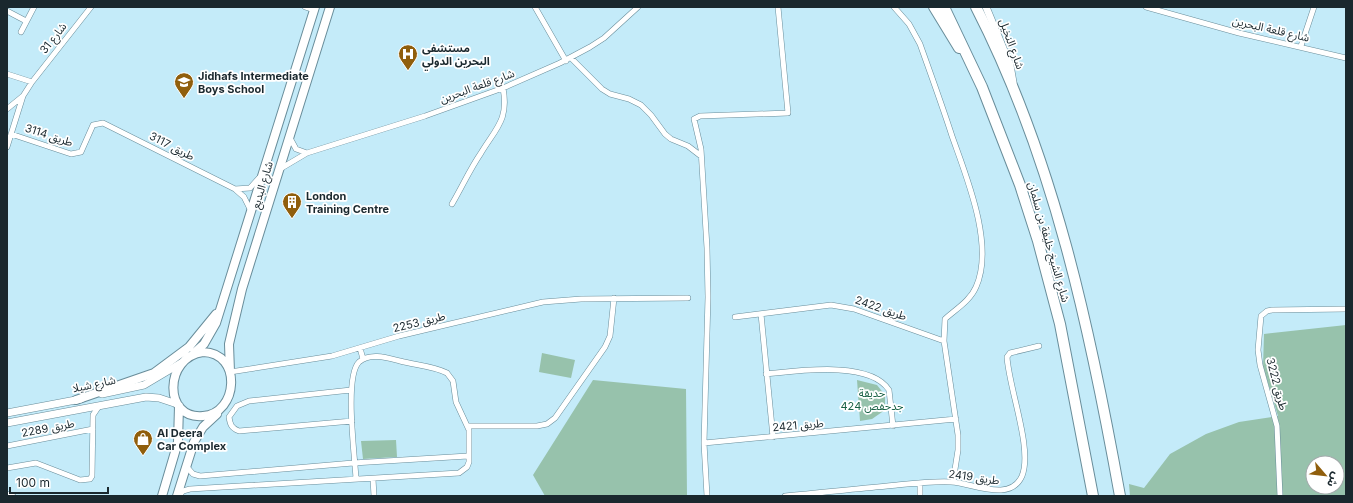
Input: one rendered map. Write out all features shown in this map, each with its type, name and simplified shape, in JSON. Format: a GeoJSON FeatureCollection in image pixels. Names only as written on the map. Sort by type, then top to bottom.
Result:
{"type":"FeatureCollection","features":[{"type":"Feature","properties":{"kind":"highway"},"geometry":{"type":"LineString","coordinates":[[934,7],[982,87]]}},
{"type":"Feature","properties":{"kind":"highway","name":"شارع الشيخ خليفة بن سلمان"},"geometry":{"type":"LineString","coordinates":[[944,7],[982,87],[1020,185],[1038,241],[1060,324],[1093,496]]}},
{"type":"Feature","properties":{"kind":"highway","name":"شارع الشيخ خليفة بن سلمان"},"geometry":{"type":"LineString","coordinates":[[976,7],[1013,90],[1046,179],[1063,238],[1093,360],[1120,496]]}},
{"type":"Feature","properties":{"kind":"main road","name":"شارع البديع"},"geometry":{"type":"LineString","coordinates":[[230,372],[229,344],[242,289],[288,135],[330,7]]}},
{"type":"Feature","properties":{"kind":"main road","name":"شارع النخيل"},"geometry":{"type":"LineString","coordinates":[[986,7],[1010,65],[1013,90]]}},
{"type":"Feature","properties":{"kind":"main road","name":"شارع البديع"},"geometry":{"type":"LineString","coordinates":[[194,353],[209,336],[216,323],[314,9]]}},
{"type":"Feature","properties":{"kind":"main road"},"geometry":{"type":"LineString","coordinates":[[76,400],[141,378],[164,366],[196,340],[220,307]]}},
{"type":"Feature","properties":{"kind":"main road"},"geometry":{"type":"LineString","coordinates":[[162,496],[178,442],[178,405],[173,382],[181,363],[194,353],[208,353],[217,355],[224,361],[230,372],[229,392],[220,411],[198,434],[194,442],[178,496]]}},
{"type":"Feature","properties":{"kind":"main road","name":"شارع شيلا"},"geometry":{"type":"LineString","coordinates":[[7,413],[144,385],[181,363]]}},
{"type":"Feature","properties":{"kind":"main road","name":"شارع شيلا"},"geometry":{"type":"LineString","coordinates":[[7,422],[153,397],[178,405]]}},
{"type":"Feature","properties":{"kind":"main road"},"geometry":{"type":"LineString","coordinates":[[178,405],[185,412],[195,416],[208,416],[220,411]]}},
{"type":"Feature","properties":{"kind":"street"},"geometry":{"type":"LineString","coordinates":[[21,32],[34,7]]}},
{"type":"Feature","properties":{"kind":"street","name":"شارع 31"},"geometry":{"type":"LineString","coordinates":[[24,96],[32,82],[91,7]]}},
{"type":"Feature","properties":{"kind":"street"},"geometry":{"type":"LineString","coordinates":[[305,7],[314,9]]}},
{"type":"Feature","properties":{"kind":"street"},"geometry":{"type":"LineString","coordinates":[[535,7],[568,59],[602,89],[610,94],[629,99],[641,105],[665,134],[671,139],[688,146],[701,156]]}},
{"type":"Feature","properties":{"kind":"street","name":"شارع قلعة البحرين"},"geometry":{"type":"LineString","coordinates":[[278,171],[291,161],[307,153],[425,116],[503,88],[568,59],[604,38],[638,7]]}},
{"type":"Feature","properties":{"kind":"street"},"geometry":{"type":"LineString","coordinates":[[707,496],[704,444],[708,279],[701,156],[698,136],[694,123],[696,117],[788,113],[778,7]]}},
{"type":"Feature","properties":{"kind":"street"},"geometry":{"type":"LineString","coordinates":[[894,7],[909,24],[920,44],[977,209],[981,241],[980,276],[976,288],[963,305],[945,319],[944,325],[944,342],[956,419],[958,450],[953,482]]}},
{"type":"Feature","properties":{"kind":"street","name":"شارع قلعة البحرين"},"geometry":{"type":"LineString","coordinates":[[1146,7],[1239,33],[1301,46],[1346,58]]}},
{"type":"Feature","properties":{"kind":"street"},"geometry":{"type":"LineString","coordinates":[[1301,46],[1314,7]]}},
{"type":"Feature","properties":{"kind":"street"},"geometry":{"type":"LineString","coordinates":[[7,11],[26,21]]}},
{"type":"Feature","properties":{"kind":"street"},"geometry":{"type":"LineString","coordinates":[[7,74],[32,82]]}},
{"type":"Feature","properties":{"kind":"street"},"geometry":{"type":"LineString","coordinates":[[452,204],[481,153],[501,124],[505,102],[503,88]]}},
{"type":"Feature","properties":{"kind":"street"},"geometry":{"type":"LineString","coordinates":[[7,109],[24,96]]}},
{"type":"Feature","properties":{"kind":"street"},"geometry":{"type":"LineString","coordinates":[[7,147],[24,96]]}},
{"type":"Feature","properties":{"kind":"street","name":"طريق 3117"},"geometry":{"type":"LineString","coordinates":[[81,152],[93,125],[103,123],[236,189]]}},
{"type":"Feature","properties":{"kind":"street","name":"طريق 3114"},"geometry":{"type":"LineString","coordinates":[[11,134],[71,154],[81,152]]}},
{"type":"Feature","properties":{"kind":"street"},"geometry":{"type":"LineString","coordinates":[[288,135],[293,146],[299,151],[307,153]]}},
{"type":"Feature","properties":{"kind":"street"},"geometry":{"type":"LineString","coordinates":[[236,189],[250,188],[263,172]]}},
{"type":"Feature","properties":{"kind":"street"},"geometry":{"type":"LineString","coordinates":[[236,189],[247,202],[251,213]]}},
{"type":"Feature","properties":{"kind":"street"},"geometry":{"type":"LineString","coordinates":[[468,426],[537,426],[546,424],[555,418],[605,347],[610,336],[614,298]]}},
{"type":"Feature","properties":{"kind":"street","name":"طريق 2253"},"geometry":{"type":"LineString","coordinates":[[230,372],[332,356],[399,336],[543,302],[614,298],[688,298]]}},
{"type":"Feature","properties":{"kind":"street","name":"طريق 2422"},"geometry":{"type":"LineString","coordinates":[[734,317],[831,305],[842,306],[944,342]]}},
{"type":"Feature","properties":{"kind":"street","name":"طريق 3222"},"geometry":{"type":"LineString","coordinates":[[1280,496],[1277,426],[1260,366],[1258,350],[1261,316],[1267,311],[1272,310],[1346,309]]}},
{"type":"Feature","properties":{"kind":"street"},"geometry":{"type":"LineString","coordinates":[[761,314],[773,437]]}},
{"type":"Feature","properties":{"kind":"street","name":"طريق 2419"},"geometry":{"type":"LineString","coordinates":[[785,496],[829,494],[920,483],[953,482],[1003,491],[1014,488],[1020,481],[1024,470],[1025,453],[1007,357],[1010,353],[1039,346]]}},
{"type":"Feature","properties":{"kind":"street"},"geometry":{"type":"LineString","coordinates":[[360,348],[363,359]]}},
{"type":"Feature","properties":{"kind":"street"},"geometry":{"type":"LineString","coordinates":[[178,496],[183,491],[190,489],[459,473],[467,467],[468,426],[457,406],[453,380],[448,374],[388,358],[375,357],[363,359],[356,367],[351,390],[356,479]]}},
{"type":"Feature","properties":{"kind":"street"},"geometry":{"type":"LineString","coordinates":[[766,374],[833,369],[877,379],[886,385],[889,390],[893,426]]}},
{"type":"Feature","properties":{"kind":"street"},"geometry":{"type":"LineString","coordinates":[[351,390],[249,401],[237,406],[233,410],[230,417],[230,424],[234,429],[239,431],[352,421]]}},
{"type":"Feature","properties":{"kind":"street"},"geometry":{"type":"LineString","coordinates":[[7,468],[36,463],[80,480],[90,479],[92,476],[93,416],[99,406]]}},
{"type":"Feature","properties":{"kind":"street","name":"طريق 2289"},"geometry":{"type":"LineString","coordinates":[[85,408],[93,416]]}},
{"type":"Feature","properties":{"kind":"street","name":"طريق 2421"},"geometry":{"type":"LineString","coordinates":[[704,444],[956,419]]}},
{"type":"Feature","properties":{"kind":"street","name":"طريق 2289"},"geometry":{"type":"LineString","coordinates":[[7,446],[93,429]]}},
{"type":"Feature","properties":{"kind":"street"},"geometry":{"type":"LineString","coordinates":[[186,465],[190,472],[200,476],[356,463],[468,456]]}},
{"type":"Feature","properties":{"kind":"street"},"geometry":{"type":"LineString","coordinates":[[373,479],[374,496]]}},
{"type":"Feature","properties":{"kind":"street"},"geometry":{"type":"LineString","coordinates":[[920,483],[920,496]]}},
{"type":"Feature","properties":{"kind":"street"},"geometry":{"type":"LineString","coordinates":[[7,494],[13,496]]}},
{"type":"Feature","properties":{"kind":"green space"},"geometry":{"type":"Polygon","coordinates":[[[1346,325],[1346,496],[1130,496],[1129,484],[1144,488],[1170,454],[1206,434],[1239,422],[1278,416],[1263,367],[1264,334],[1346,325]]]}},
{"type":"Feature","properties":{"kind":"green space"},"geometry":{"type":"Polygon","coordinates":[[[542,353],[575,360],[571,378],[539,372],[542,353]]]}},
{"type":"Feature","properties":{"kind":"green space"},"geometry":{"type":"Polygon","coordinates":[[[593,380],[686,389],[687,496],[545,496],[533,475],[593,380]]]}},
{"type":"Feature","properties":{"kind":"green space","name":"حديقة جدحفص 424"},"geometry":{"type":"Polygon","coordinates":[[[857,380],[877,385],[885,395],[885,410],[872,419],[860,421],[857,380]]]}},
{"type":"Feature","properties":{"kind":"green space"},"geometry":{"type":"Polygon","coordinates":[[[396,440],[397,457],[363,459],[361,441],[396,440]]]}},
{"type":"Feature","properties":{"kind":"place","name":"مستشفى البحرين الدولي"},"geometry":{"type":"Point","coordinates":[408,71]}},
{"type":"Feature","properties":{"kind":"place","name":"Jidhafs Intermediate Boys School"},"geometry":{"type":"Point","coordinates":[184,99]}},
{"type":"Feature","properties":{"kind":"place","name":"London Training Centre"},"geometry":{"type":"Point","coordinates":[292,219]}},
{"type":"Feature","properties":{"kind":"place","name":"Al Deera Car Complex"},"geometry":{"type":"Point","coordinates":[143,456]}}]}
